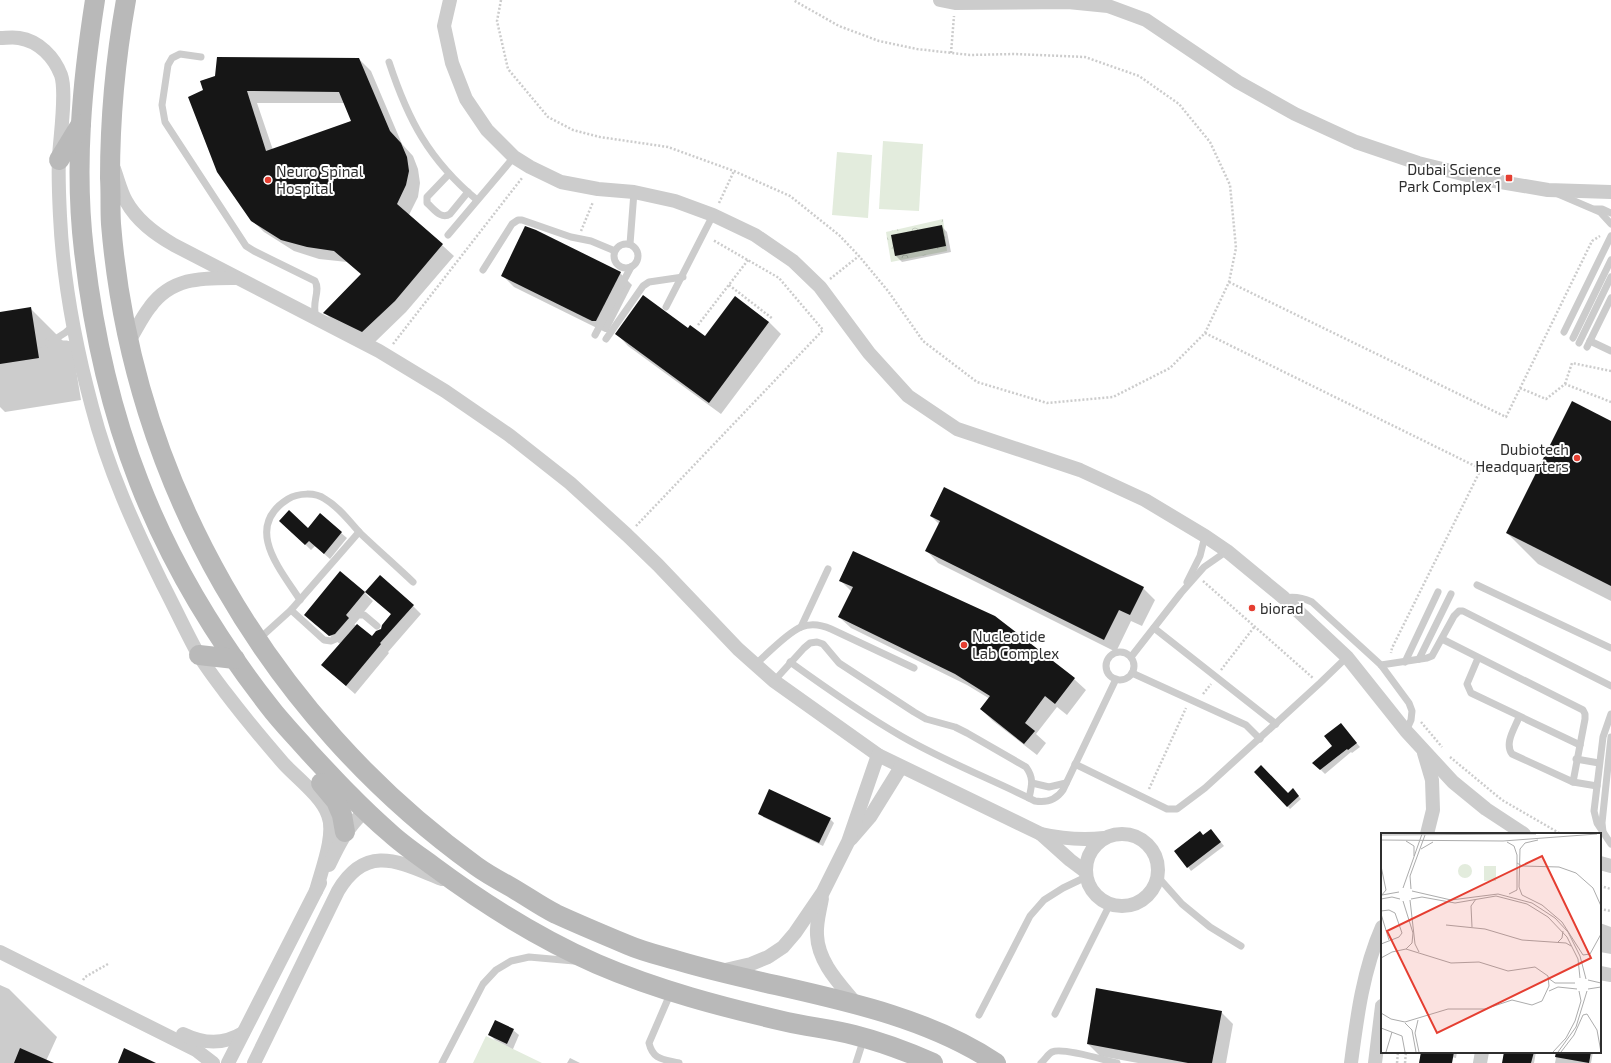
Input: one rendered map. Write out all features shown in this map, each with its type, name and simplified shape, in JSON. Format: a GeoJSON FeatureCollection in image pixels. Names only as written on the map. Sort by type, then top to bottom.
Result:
{"type":"FeatureCollection","features":[{"type":"Feature","properties":{"kind":"street"},"geometry":{"type":"LineString","coordinates":[[95,0],[86,61],[81,124],[80,187],[83,249],[92,312],[102,362],[119,427],[139,483],[167,544],[199,603],[235,659],[270,708],[344,791],[393,836],[461,887],[518,924],[594,963],[671,992],[731,1009],[864,1038],[900,1048],[933,1063]]}},
{"type":"Feature","properties":{"kind":"street"},"geometry":{"type":"LineString","coordinates":[[126,0],[117,52],[112,106],[110,160],[111,220],[117,281],[129,341],[147,411],[166,465],[191,525],[221,583],[257,640],[286,681],[319,722],[355,762],[411,816],[479,868],[553,912],[632,947],[715,972],[857,1005],[922,1025],[983,1054],[996,1063]]}},
{"type":"Feature","properties":{"kind":"street"},"geometry":{"type":"LineString","coordinates":[[443,0],[444,26],[452,63],[466,99],[487,130],[514,157],[560,182],[598,189],[634,192],[675,201],[713,215],[755,235],[792,262],[820,287],[869,353],[908,396],[957,429],[1080,470],[1145,500],[1205,536],[1284,598],[1347,657],[1406,731],[1453,782],[1486,809],[1520,833]]}},
{"type":"Feature","properties":{"kind":"street"},"geometry":{"type":"LineString","coordinates":[[444,26],[450,0]]}},
{"type":"Feature","properties":{"kind":"street"},"geometry":{"type":"LineString","coordinates":[[940,0],[955,3],[1068,2],[1108,6],[1146,20],[1238,82],[1296,114],[1356,142],[1426,165],[1482,179],[1548,190],[1611,192]]}},
{"type":"Feature","properties":{"kind":"street"},"geometry":{"type":"LineString","coordinates":[[0,38],[20,38],[39,45],[53,59],[62,77],[59,160],[60,215],[64,270],[77,347],[96,423],[110,466],[146,550],[198,655],[254,730],[317,799],[329,816],[328,844],[316,891]]}},
{"type":"Feature","properties":{"kind":"street"},"geometry":{"type":"LineString","coordinates":[[59,160],[81,124]]}},
{"type":"Feature","properties":{"kind":"street"},"geometry":{"type":"LineString","coordinates":[[110,160],[126,201],[138,219],[155,234],[240,278],[306,303],[316,318],[379,351],[445,391],[509,435],[570,483],[627,535],[755,665],[774,681],[878,755],[1041,834],[1062,839],[1083,840],[1104,838],[1120,834],[1136,836],[1150,846],[1158,860],[1158,877],[1153,889],[1145,898],[1134,904],[1122,906],[1110,904],[1099,898],[1091,888],[1086,874],[1088,859],[1094,847],[1104,838]]}},
{"type":"Feature","properties":{"kind":"street"},"geometry":{"type":"LineString","coordinates":[[129,341],[150,307],[164,292],[182,282],[203,278],[240,278]]}},
{"type":"Feature","properties":{"kind":"street"},"geometry":{"type":"LineString","coordinates":[[198,655],[235,659]]}},
{"type":"Feature","properties":{"kind":"street"},"geometry":{"type":"LineString","coordinates":[[270,708],[273,720],[281,738],[336,801],[342,815],[345,832]]}},
{"type":"Feature","properties":{"kind":"street"},"geometry":{"type":"LineString","coordinates":[[1423,751],[1432,780],[1433,810],[1427,833]]}},
{"type":"Feature","properties":{"kind":"street"},"geometry":{"type":"LineString","coordinates":[[715,972],[751,964],[768,957],[783,947],[795,933],[823,892],[848,842],[878,755]]}},
{"type":"Feature","properties":{"kind":"street"},"geometry":{"type":"LineString","coordinates":[[848,842],[870,817],[901,767]]}},
{"type":"Feature","properties":{"kind":"street"},"geometry":{"type":"LineString","coordinates":[[228,1063],[345,832],[383,790]]}},
{"type":"Feature","properties":{"kind":"street"},"geometry":{"type":"LineString","coordinates":[[1041,834],[1086,874]]}},
{"type":"Feature","properties":{"kind":"street"},"geometry":{"type":"LineString","coordinates":[[254,1063],[338,891],[346,878],[357,868],[370,862],[391,860],[461,887]]}},
{"type":"Feature","properties":{"kind":"street"},"geometry":{"type":"LineString","coordinates":[[1601,863],[1611,866]]}},
{"type":"Feature","properties":{"kind":"street"},"geometry":{"type":"LineString","coordinates":[[823,892],[818,919],[817,936],[821,953],[829,969],[857,1005]]}},
{"type":"Feature","properties":{"kind":"street"},"geometry":{"type":"LineString","coordinates":[[1351,1063],[1359,1004],[1368,968],[1381,930]]}},
{"type":"Feature","properties":{"kind":"street"},"geometry":{"type":"LineString","coordinates":[[0,952],[196,1050],[214,1063]]}},
{"type":"Feature","properties":{"kind":"street"},"geometry":{"type":"LineString","coordinates":[[1601,973],[1611,975]]}},
{"type":"Feature","properties":{"kind":"street"},"geometry":{"type":"LineString","coordinates":[[107,1005],[136,1011],[201,1042],[223,1042],[243,1033]]}},
{"type":"Feature","properties":{"kind":"street"},"geometry":{"type":"LineString","coordinates":[[1376,1063],[1381,1016]]}},
{"type":"Feature","properties":{"kind":"street"},"geometry":{"type":"LineString","coordinates":[[1480,1063],[1482,1053]]}},
{"type":"Feature","properties":{"kind":"lane"},"geometry":{"type":"LineString","coordinates":[[202,57],[180,54],[172,58],[168,65],[162,105],[165,122],[246,246],[315,281],[318,288],[306,303]]}},
{"type":"Feature","properties":{"kind":"lane"},"geometry":{"type":"LineString","coordinates":[[388,62],[397,88],[413,124],[435,157],[449,174],[477,200]]}},
{"type":"Feature","properties":{"kind":"lane"},"geometry":{"type":"LineString","coordinates":[[448,236],[514,157]]}},
{"type":"Feature","properties":{"kind":"lane"},"geometry":{"type":"LineString","coordinates":[[449,174],[427,197],[427,203],[429,205],[442,216],[449,216],[468,192]]}},
{"type":"Feature","properties":{"kind":"lane"},"geometry":{"type":"LineString","coordinates":[[1548,190],[1600,212],[1611,224]]}},
{"type":"Feature","properties":{"kind":"lane"},"geometry":{"type":"LineString","coordinates":[[630,244],[634,192]]}},
{"type":"Feature","properties":{"kind":"lane"},"geometry":{"type":"LineString","coordinates":[[1591,209],[1602,209],[1611,213]]}},
{"type":"Feature","properties":{"kind":"lane"},"geometry":{"type":"LineString","coordinates":[[666,307],[683,277],[713,215]]}},
{"type":"Feature","properties":{"kind":"lane"},"geometry":{"type":"LineString","coordinates":[[483,270],[512,224],[518,220],[591,241],[615,251]]}},
{"type":"Feature","properties":{"kind":"lane"},"geometry":{"type":"LineString","coordinates":[[1564,332],[1608,234]]}},
{"type":"Feature","properties":{"kind":"lane"},"geometry":{"type":"LineString","coordinates":[[595,335],[631,268],[635,265],[638,258],[636,249],[630,244],[620,245],[615,251],[614,255],[616,263],[622,268],[631,268]]}},
{"type":"Feature","properties":{"kind":"lane"},"geometry":{"type":"LineString","coordinates":[[1573,338],[1611,260]]}},
{"type":"Feature","properties":{"kind":"lane"},"geometry":{"type":"LineString","coordinates":[[606,339],[643,286],[649,282],[683,277]]}},
{"type":"Feature","properties":{"kind":"lane"},"geometry":{"type":"LineString","coordinates":[[1579,343],[1611,277]]}},
{"type":"Feature","properties":{"kind":"lane"},"geometry":{"type":"LineString","coordinates":[[1611,298],[1608,312],[1589,344],[1611,351]]}},
{"type":"Feature","properties":{"kind":"lane"},"geometry":{"type":"LineString","coordinates":[[73,326],[64,335],[40,344],[66,344],[77,347]]}},
{"type":"Feature","properties":{"kind":"lane"},"geometry":{"type":"LineString","coordinates":[[300,600],[270,552],[266,536],[268,520],[278,506],[292,496],[308,494],[324,498],[338,508],[359,532],[414,582]]}},
{"type":"Feature","properties":{"kind":"lane"},"geometry":{"type":"LineString","coordinates":[[257,640],[291,610],[359,532]]}},
{"type":"Feature","properties":{"kind":"lane"},"geometry":{"type":"LineString","coordinates":[[1181,593],[1200,556],[1205,536]]}},
{"type":"Feature","properties":{"kind":"lane"},"geometry":{"type":"LineString","coordinates":[[1131,657],[1197,575],[1210,561],[1227,552]]}},
{"type":"Feature","properties":{"kind":"lane"},"geometry":{"type":"LineString","coordinates":[[801,627],[828,569]]}},
{"type":"Feature","properties":{"kind":"lane"},"geometry":{"type":"LineString","coordinates":[[1477,585],[1611,648]]}},
{"type":"Feature","properties":{"kind":"lane"},"geometry":{"type":"LineString","coordinates":[[1405,662],[1438,592]]}},
{"type":"Feature","properties":{"kind":"lane"},"geometry":{"type":"LineString","coordinates":[[1419,659],[1451,594]]}},
{"type":"Feature","properties":{"kind":"lane"},"geometry":{"type":"LineString","coordinates":[[1284,598],[1292,596],[1303,598],[1312,602],[1381,665],[1409,703],[1412,711],[1411,720],[1406,731]]}},
{"type":"Feature","properties":{"kind":"lane"},"geometry":{"type":"LineString","coordinates":[[291,610],[324,640],[331,641],[338,638],[358,615],[364,615],[377,626]]}},
{"type":"Feature","properties":{"kind":"lane"},"geometry":{"type":"LineString","coordinates":[[1381,665],[1405,662],[1432,656],[1456,613],[1463,611],[1611,686]]}},
{"type":"Feature","properties":{"kind":"lane"},"geometry":{"type":"LineString","coordinates":[[755,665],[793,632],[801,627],[811,624],[822,625],[914,668]]}},
{"type":"Feature","properties":{"kind":"lane"},"geometry":{"type":"LineString","coordinates":[[1154,628],[1276,724]]}},
{"type":"Feature","properties":{"kind":"lane"},"geometry":{"type":"LineString","coordinates":[[1442,640],[1583,710],[1585,720],[1576,759],[1573,782]]}},
{"type":"Feature","properties":{"kind":"lane"},"geometry":{"type":"LineString","coordinates":[[774,681],[790,662],[810,643],[817,642],[823,644],[839,663],[914,712],[926,719],[967,732],[1026,767],[1031,774],[1032,783],[1029,798]]}},
{"type":"Feature","properties":{"kind":"lane"},"geometry":{"type":"LineString","coordinates":[[1119,651],[1126,653],[1134,662],[1132,673],[1128,678],[1122,680],[1110,676],[1106,670],[1108,658],[1113,653],[1119,651]]}},
{"type":"Feature","properties":{"kind":"lane"},"geometry":{"type":"LineString","coordinates":[[1075,764],[1167,809],[1177,808],[1205,788],[1260,739],[1347,657]]}},
{"type":"Feature","properties":{"kind":"lane"},"geometry":{"type":"LineString","coordinates":[[1478,658],[1467,684],[1470,693],[1580,745]]}},
{"type":"Feature","properties":{"kind":"lane"},"geometry":{"type":"LineString","coordinates":[[790,662],[842,699],[902,737],[1035,801],[1048,802],[1059,795],[1066,783],[1116,679]]}},
{"type":"Feature","properties":{"kind":"lane"},"geometry":{"type":"LineString","coordinates":[[1132,673],[1246,725],[1260,739]]}},
{"type":"Feature","properties":{"kind":"lane"},"geometry":{"type":"LineString","coordinates":[[1611,714],[1604,730],[1599,763],[1595,817],[1611,844]]}},
{"type":"Feature","properties":{"kind":"lane"},"geometry":{"type":"LineString","coordinates":[[1520,717],[1508,744],[1512,754],[1573,782],[1597,786]]}},
{"type":"Feature","properties":{"kind":"lane"},"geometry":{"type":"LineString","coordinates":[[1603,832],[1602,823],[1611,737]]}},
{"type":"Feature","properties":{"kind":"lane"},"geometry":{"type":"LineString","coordinates":[[1576,759],[1599,763]]}},
{"type":"Feature","properties":{"kind":"lane"},"geometry":{"type":"LineString","coordinates":[[1032,783],[1049,787],[1066,783]]}},
{"type":"Feature","properties":{"kind":"lane"},"geometry":{"type":"LineString","coordinates":[[979,1015],[1030,916],[1044,900],[1086,874]]}},
{"type":"Feature","properties":{"kind":"lane"},"geometry":{"type":"LineString","coordinates":[[1158,877],[1182,904],[1204,923],[1241,946]]}},
{"type":"Feature","properties":{"kind":"lane"},"geometry":{"type":"LineString","coordinates":[[1055,1014],[1110,904]]}},
{"type":"Feature","properties":{"kind":"lane"},"geometry":{"type":"LineString","coordinates":[[442,1063],[484,984],[496,970],[511,961],[529,957],[594,963]]}},
{"type":"Feature","properties":{"kind":"lane"},"geometry":{"type":"LineString","coordinates":[[671,992],[649,1043],[651,1051],[657,1058],[679,1063]]}},
{"type":"Feature","properties":{"kind":"lane"},"geometry":{"type":"LineString","coordinates":[[856,1063],[864,1038]]}},
{"type":"Feature","properties":{"kind":"lane"},"geometry":{"type":"LineString","coordinates":[[900,1048],[914,1063]]}},
{"type":"Feature","properties":{"kind":"lane"},"geometry":{"type":"LineString","coordinates":[[1046,1062],[1049,1054],[1054,1051],[1084,1055],[1117,1063]]}},
{"type":"Feature","properties":{"kind":"path"},"geometry":{"type":"LineString","coordinates":[[501,0],[497,21],[508,68],[548,117],[573,130],[600,137],[668,147],[734,171],[790,196],[839,235],[859,256],[888,291],[923,341],[977,382],[1047,403],[1113,397],[1170,368],[1205,333],[1229,282],[1236,248],[1230,185],[1210,142],[1179,104],[1139,76],[1086,57],[951,53],[917,49],[879,40],[839,26],[793,0]]}},
{"type":"Feature","properties":{"kind":"path"},"geometry":{"type":"LineString","coordinates":[[951,53],[955,3]]}},
{"type":"Feature","properties":{"kind":"path"},"geometry":{"type":"LineString","coordinates":[[379,351],[384,342],[391,346],[530,167]]}},
{"type":"Feature","properties":{"kind":"path"},"geometry":{"type":"LineString","coordinates":[[713,215],[734,171]]}},
{"type":"Feature","properties":{"kind":"path"},"geometry":{"type":"LineString","coordinates":[[578,238],[598,189]]}},
{"type":"Feature","properties":{"kind":"path"},"geometry":{"type":"LineString","coordinates":[[1229,282],[1506,417],[1592,241],[1608,234]]}},
{"type":"Feature","properties":{"kind":"path"},"geometry":{"type":"LineString","coordinates":[[627,535],[823,330],[779,278],[713,239],[705,254],[696,249]]}},
{"type":"Feature","properties":{"kind":"path"},"geometry":{"type":"LineString","coordinates":[[820,287],[859,256]]}},
{"type":"Feature","properties":{"kind":"path"},"geometry":{"type":"LineString","coordinates":[[698,325],[748,260]]}},
{"type":"Feature","properties":{"kind":"path"},"geometry":{"type":"LineString","coordinates":[[728,285],[773,319]]}},
{"type":"Feature","properties":{"kind":"path"},"geometry":{"type":"LineString","coordinates":[[1205,333],[1481,469],[1392,648],[1390,664]]}},
{"type":"Feature","properties":{"kind":"path"},"geometry":{"type":"LineString","coordinates":[[1520,388],[1546,399],[1565,384],[1572,363],[1610,371],[1611,375]]}},
{"type":"Feature","properties":{"kind":"path"},"geometry":{"type":"LineString","coordinates":[[1565,384],[1611,402]]}},
{"type":"Feature","properties":{"kind":"path"},"geometry":{"type":"LineString","coordinates":[[1197,575],[1320,683]]}},
{"type":"Feature","properties":{"kind":"path"},"geometry":{"type":"LineString","coordinates":[[1144,798],[1194,701],[1216,676],[1255,626]]}},
{"type":"Feature","properties":{"kind":"path"},"geometry":{"type":"LineString","coordinates":[[1412,711],[1444,750]]}},
{"type":"Feature","properties":{"kind":"path"},"geometry":{"type":"LineString","coordinates":[[1448,756],[1502,800],[1558,833]]}},
{"type":"Feature","properties":{"kind":"path"},"geometry":{"type":"LineString","coordinates":[[1601,886],[1611,889]]}},
{"type":"Feature","properties":{"kind":"path"},"geometry":{"type":"LineString","coordinates":[[1601,908],[1611,911]]}},
{"type":"Feature","properties":{"kind":"path"},"geometry":{"type":"LineString","coordinates":[[1397,1063],[1398,1053]]}},
{"type":"Feature","properties":{"kind":"path"},"geometry":{"type":"LineString","coordinates":[[1405,1063],[1406,1053]]}},
{"type":"Feature","properties":{"kind":"green space"},"geometry":{"type":"Polygon","coordinates":[[[883,141],[923,144],[919,211],[879,209],[883,141]]]}},
{"type":"Feature","properties":{"kind":"green space"},"geometry":{"type":"Polygon","coordinates":[[[837,152],[872,155],[868,218],[832,215],[837,152]]]}},
{"type":"Feature","properties":{"kind":"green space"},"geometry":{"type":"Polygon","coordinates":[[[943,219],[947,251],[891,262],[886,232],[943,219]]]}},
{"type":"Feature","properties":{"kind":"green space"},"geometry":{"type":"Polygon","coordinates":[[[486,1036],[542,1063],[473,1063],[486,1036]]]}},
{"type":"Feature","properties":{"kind":"building","name":"Neuro Spinal Hospital"},"geometry":{"type":"Polygon","coordinates":[[[217,57],[359,58],[390,131],[401,143],[407,157],[409,171],[406,185],[397,204],[443,244],[395,301],[362,332],[323,313],[361,274],[334,251],[307,247],[281,240],[251,221],[217,172],[188,97],[203,90],[200,81],[215,76],[217,57]],[[247,91],[266,151],[351,121],[339,92],[247,91]]]}},
{"type":"Feature","properties":{"kind":"building"},"geometry":{"type":"Polygon","coordinates":[[[942,225],[946,246],[895,256],[891,235],[942,225]]]}},
{"type":"Feature","properties":{"kind":"building"},"geometry":{"type":"Polygon","coordinates":[[[525,226],[621,272],[596,321],[592,321],[501,276],[525,226]]]}},
{"type":"Feature","properties":{"kind":"building"},"geometry":{"type":"Polygon","coordinates":[[[643,295],[688,328],[690,325],[705,336],[735,296],[769,322],[709,403],[615,334],[643,295]]]}},
{"type":"Feature","properties":{"kind":"building"},"geometry":{"type":"Polygon","coordinates":[[[31,307],[39,358],[0,364],[0,312],[31,307]]]}},
{"type":"Feature","properties":{"kind":"building"},"geometry":{"type":"Polygon","coordinates":[[[1572,401],[1611,421],[1611,586],[1506,533],[1572,401]]]}},
{"type":"Feature","properties":{"kind":"building"},"geometry":{"type":"Polygon","coordinates":[[[944,487],[1144,587],[1130,615],[1119,610],[1104,640],[925,551],[940,521],[930,516],[944,487]]]}},
{"type":"Feature","properties":{"kind":"building"},"geometry":{"type":"Polygon","coordinates":[[[289,510],[308,528],[320,513],[342,532],[324,554],[309,541],[305,545],[279,521],[289,510]]]}},
{"type":"Feature","properties":{"kind":"building","name":"Nucleotide Lab Complex"},"geometry":{"type":"Polygon","coordinates":[[[853,551],[995,616],[1075,678],[1055,704],[1045,696],[1025,723],[1035,731],[1024,744],[980,709],[990,696],[955,674],[838,617],[853,587],[839,581],[853,551]]]}},
{"type":"Feature","properties":{"kind":"building"},"geometry":{"type":"Polygon","coordinates":[[[340,571],[365,592],[346,615],[349,618],[335,634],[329,636],[304,615],[340,571]]]}},
{"type":"Feature","properties":{"kind":"building"},"geometry":{"type":"Polygon","coordinates":[[[380,575],[414,605],[380,643],[381,644],[346,686],[321,665],[357,624],[372,636],[376,631],[381,629],[382,625],[391,614],[365,592],[380,575]]]}},
{"type":"Feature","properties":{"kind":"building"},"geometry":{"type":"Polygon","coordinates":[[[1341,723],[1357,743],[1320,770],[1312,763],[1332,746],[1324,736],[1341,723]]]}},
{"type":"Feature","properties":{"kind":"building"},"geometry":{"type":"Polygon","coordinates":[[[1261,765],[1288,793],[1293,788],[1299,796],[1287,807],[1254,772],[1261,765]]]}},
{"type":"Feature","properties":{"kind":"building"},"geometry":{"type":"Polygon","coordinates":[[[769,789],[831,818],[819,843],[758,814],[769,789]]]}},
{"type":"Feature","properties":{"kind":"building"},"geometry":{"type":"Polygon","coordinates":[[[1211,829],[1221,842],[1187,868],[1174,851],[1200,831],[1203,835],[1211,829]]]}},
{"type":"Feature","properties":{"kind":"building"},"geometry":{"type":"Polygon","coordinates":[[[1096,988],[1222,1011],[1212,1063],[1188,1063],[1087,1044],[1096,988]]]}},
{"type":"Feature","properties":{"kind":"building"},"geometry":{"type":"Polygon","coordinates":[[[495,1020],[514,1029],[507,1044],[488,1035],[495,1020]]]}},
{"type":"Feature","properties":{"kind":"building"},"geometry":{"type":"Polygon","coordinates":[[[20,1048],[54,1063],[14,1063],[20,1048]]]}},
{"type":"Feature","properties":{"kind":"building"},"geometry":{"type":"Polygon","coordinates":[[[124,1048],[156,1063],[118,1063],[124,1048]]]}},
{"type":"Feature","properties":{"kind":"building"},"geometry":{"type":"Polygon","coordinates":[[[1421,1053],[1454,1053],[1452,1063],[1419,1063],[1421,1053]]]}},
{"type":"Feature","properties":{"kind":"building"},"geometry":{"type":"Polygon","coordinates":[[[1504,1053],[1534,1053],[1531,1063],[1502,1063],[1504,1053]]]}},
{"type":"Feature","properties":{"kind":"building"},"geometry":{"type":"Polygon","coordinates":[[[1556,1053],[1591,1053],[1589,1063],[1555,1057],[1556,1053]]]}},
{"type":"Feature","properties":{"kind":"place","name":"Dubai Science Park Complex 1"},"geometry":{"type":"Point","coordinates":[1509,178]}},
{"type":"Feature","properties":{"kind":"place","name":"Neuro Spinal Hospital"},"geometry":{"type":"Point","coordinates":[268,180]}},
{"type":"Feature","properties":{"kind":"place","name":"Dubiotech Headquarters"},"geometry":{"type":"Point","coordinates":[1577,458]}},
{"type":"Feature","properties":{"kind":"place","name":"biorad"},"geometry":{"type":"Point","coordinates":[1252,608]}},
{"type":"Feature","properties":{"kind":"place","name":"Nucleotide Lab Complex"},"geometry":{"type":"Point","coordinates":[964,645]}}]}
